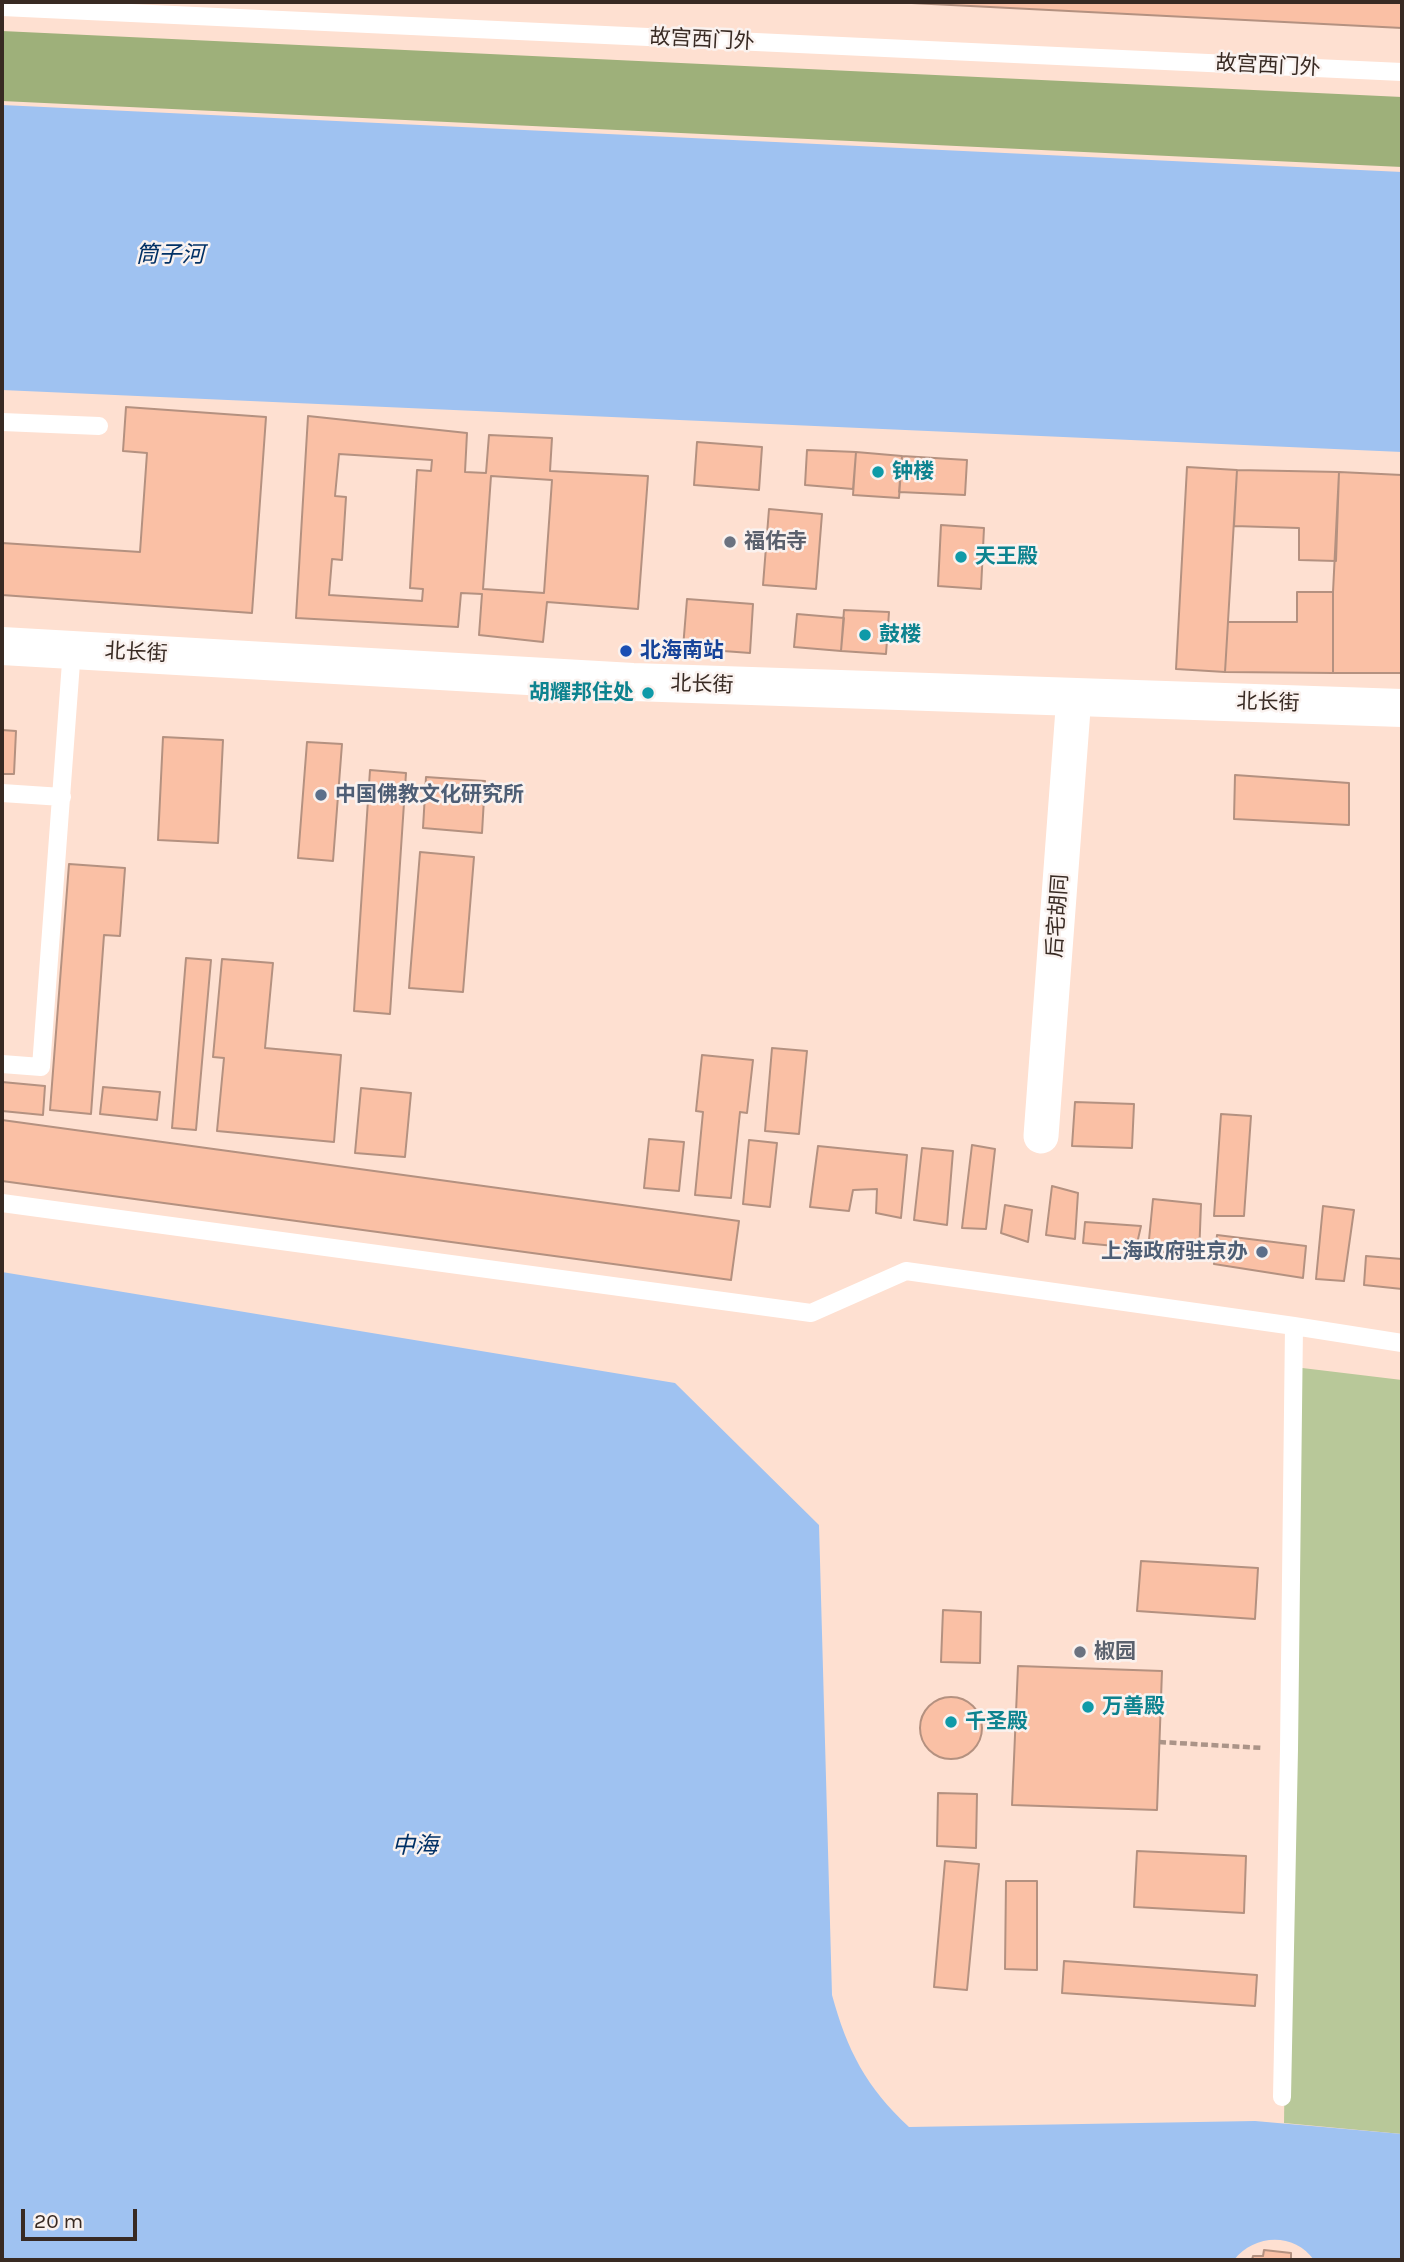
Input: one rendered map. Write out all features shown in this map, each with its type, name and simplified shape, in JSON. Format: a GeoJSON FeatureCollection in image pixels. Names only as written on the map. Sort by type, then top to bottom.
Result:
{"type":"FeatureCollection","features":[{"type":"Feature","properties":{"kind":"street","name":"北长街"},"geometry":{"type":"LineString","coordinates":[[2,646],[647,682],[1402,708]]}},
{"type":"Feature","properties":{"kind":"street","name":"后宅胡同"},"geometry":{"type":"LineString","coordinates":[[1041,1136],[1074,695]]}},
{"type":"Feature","properties":{"kind":"lane","name":"故宫西门外"},"geometry":{"type":"LineString","coordinates":[[2,7],[1402,72]]}},
{"type":"Feature","properties":{"kind":"lane"},"geometry":{"type":"LineString","coordinates":[[2,422],[99,426]]}},
{"type":"Feature","properties":{"kind":"lane"},"geometry":{"type":"LineString","coordinates":[[2,1064],[41,1067],[72,649]]}},
{"type":"Feature","properties":{"kind":"lane"},"geometry":{"type":"LineString","coordinates":[[2,793],[62,797]]}},
{"type":"Feature","properties":{"kind":"lane"},"geometry":{"type":"LineString","coordinates":[[2,1203],[811,1313],[906,1271],[1402,1343]]}},
{"type":"Feature","properties":{"kind":"lane"},"geometry":{"type":"LineString","coordinates":[[1282,2097],[1294,1326]]}},
{"type":"Feature","properties":{"kind":"path"},"geometry":{"type":"LineString","coordinates":[[1159,1742],[1289,1749]]}},
{"type":"Feature","properties":{"kind":"green space"},"geometry":{"type":"Polygon","coordinates":[[[2,31],[1402,97],[1402,167],[2,101],[2,31]]]}},
{"type":"Feature","properties":{"kind":"green space"},"geometry":{"type":"Polygon","coordinates":[[[1294,1367],[1402,1380],[1402,2134],[1284,2123],[1294,1367]]]}},
{"type":"Feature","properties":{"kind":"water","name":"筒子河"},"geometry":{"type":"Polygon","coordinates":[[[2,105],[1402,172],[1402,452],[2,390],[2,105]]]}},
{"type":"Feature","properties":{"kind":"water","name":"中海"},"geometry":{"type":"Polygon","coordinates":[[[2,1272],[675,1383],[819,1525],[832,1995],[844,2033],[860,2067],[881,2097],[909,2127],[1255,2121],[1402,2134],[1402,2260],[1314,2260],[1296,2245],[1274,2240],[1252,2245],[1234,2260],[2,2260],[2,1272]]]}},
{"type":"Feature","properties":{"kind":"building"},"geometry":{"type":"Polygon","coordinates":[[[892,2],[1402,2],[1402,28],[892,2]]]}},
{"type":"Feature","properties":{"kind":"building"},"geometry":{"type":"Polygon","coordinates":[[[126,407],[266,417],[252,613],[2,595],[2,543],[140,552],[147,453],[123,451],[126,407]]]}},
{"type":"Feature","properties":{"kind":"building"},"geometry":{"type":"Polygon","coordinates":[[[308,416],[467,433],[465,472],[486,473],[489,435],[552,438],[550,471],[648,476],[638,609],[547,602],[543,642],[479,635],[482,594],[461,593],[458,627],[296,618],[308,416]],[[339,454],[335,496],[346,497],[342,560],[332,559],[329,595],[422,601],[423,589],[410,588],[417,470],[431,471],[432,460],[339,454]],[[491,476],[483,589],[544,593],[552,480],[491,476]]]}},
{"type":"Feature","properties":{"kind":"building"},"geometry":{"type":"Polygon","coordinates":[[[697,442],[762,447],[759,490],[694,485],[697,442]]]}},
{"type":"Feature","properties":{"kind":"building"},"geometry":{"type":"Polygon","coordinates":[[[807,450],[856,452],[853,489],[805,485],[807,450]]]}},
{"type":"Feature","properties":{"kind":"building","name":"钟楼"},"geometry":{"type":"Polygon","coordinates":[[[856,452],[902,456],[899,498],[853,495],[856,452]]]}},
{"type":"Feature","properties":{"kind":"building"},"geometry":{"type":"Polygon","coordinates":[[[902,456],[967,460],[965,495],[899,492],[902,456]]]}},
{"type":"Feature","properties":{"kind":"building"},"geometry":{"type":"Polygon","coordinates":[[[1187,467],[1237,470],[1225,672],[1176,669],[1187,467]]]}},
{"type":"Feature","properties":{"kind":"building"},"geometry":{"type":"Polygon","coordinates":[[[1237,470],[1339,472],[1336,561],[1299,560],[1299,528],[1234,526],[1237,470]]]}},
{"type":"Feature","properties":{"kind":"building"},"geometry":{"type":"Polygon","coordinates":[[[1339,472],[1402,475],[1402,673],[1333,673],[1333,592],[1339,472]]]}},
{"type":"Feature","properties":{"kind":"building"},"geometry":{"type":"Polygon","coordinates":[[[769,509],[822,514],[816,589],[763,585],[769,509]]]}},
{"type":"Feature","properties":{"kind":"building","name":"天王殿"},"geometry":{"type":"Polygon","coordinates":[[[941,525],[984,528],[981,589],[938,586],[941,525]]]}},
{"type":"Feature","properties":{"kind":"building"},"geometry":{"type":"Polygon","coordinates":[[[1297,592],[1333,592],[1333,673],[1225,672],[1228,622],[1297,622],[1297,592]]]}},
{"type":"Feature","properties":{"kind":"building"},"geometry":{"type":"Polygon","coordinates":[[[687,599],[753,604],[750,653],[683,648],[687,599]]]}},
{"type":"Feature","properties":{"kind":"building","name":"鼓楼"},"geometry":{"type":"Polygon","coordinates":[[[844,610],[889,612],[886,654],[841,651],[844,610]]]}},
{"type":"Feature","properties":{"kind":"building"},"geometry":{"type":"Polygon","coordinates":[[[797,614],[844,618],[841,651],[794,647],[797,614]]]}},
{"type":"Feature","properties":{"kind":"building"},"geometry":{"type":"Polygon","coordinates":[[[2,730],[16,731],[14,774],[2,774],[2,730]]]}},
{"type":"Feature","properties":{"kind":"building"},"geometry":{"type":"Polygon","coordinates":[[[163,737],[223,740],[218,843],[158,840],[163,737]]]}},
{"type":"Feature","properties":{"kind":"building"},"geometry":{"type":"Polygon","coordinates":[[[307,742],[342,744],[333,861],[298,858],[307,742]]]}},
{"type":"Feature","properties":{"kind":"building"},"geometry":{"type":"Polygon","coordinates":[[[370,770],[406,773],[390,1014],[354,1011],[370,770]]]}},
{"type":"Feature","properties":{"kind":"building"},"geometry":{"type":"Polygon","coordinates":[[[1235,775],[1349,783],[1349,825],[1234,819],[1235,775]]]}},
{"type":"Feature","properties":{"kind":"building"},"geometry":{"type":"Polygon","coordinates":[[[426,777],[485,781],[482,833],[423,828],[426,777]]]}},
{"type":"Feature","properties":{"kind":"building"},"geometry":{"type":"Polygon","coordinates":[[[420,852],[474,857],[463,992],[409,988],[420,852]]]}},
{"type":"Feature","properties":{"kind":"building"},"geometry":{"type":"Polygon","coordinates":[[[69,864],[125,868],[120,936],[104,935],[91,1114],[50,1110],[69,864]]]}},
{"type":"Feature","properties":{"kind":"building"},"geometry":{"type":"Polygon","coordinates":[[[186,958],[211,960],[196,1130],[172,1128],[186,958]]]}},
{"type":"Feature","properties":{"kind":"building"},"geometry":{"type":"Polygon","coordinates":[[[222,959],[273,963],[265,1048],[341,1055],[334,1142],[217,1131],[224,1058],[213,1057],[222,959]]]}},
{"type":"Feature","properties":{"kind":"building"},"geometry":{"type":"Polygon","coordinates":[[[772,1048],[807,1051],[799,1134],[765,1131],[772,1048]]]}},
{"type":"Feature","properties":{"kind":"building"},"geometry":{"type":"Polygon","coordinates":[[[702,1055],[753,1060],[747,1113],[740,1112],[731,1198],[695,1195],[703,1112],[696,1111],[702,1055]]]}},
{"type":"Feature","properties":{"kind":"building"},"geometry":{"type":"Polygon","coordinates":[[[2,1082],[45,1086],[43,1115],[2,1111],[2,1082]]]}},
{"type":"Feature","properties":{"kind":"building"},"geometry":{"type":"Polygon","coordinates":[[[103,1087],[160,1092],[157,1120],[100,1114],[103,1087]]]}},
{"type":"Feature","properties":{"kind":"building"},"geometry":{"type":"Polygon","coordinates":[[[361,1088],[411,1093],[405,1157],[355,1153],[361,1088]]]}},
{"type":"Feature","properties":{"kind":"building"},"geometry":{"type":"Polygon","coordinates":[[[1075,1102],[1134,1104],[1132,1148],[1072,1146],[1075,1102]]]}},
{"type":"Feature","properties":{"kind":"building"},"geometry":{"type":"Polygon","coordinates":[[[1221,1114],[1251,1116],[1244,1216],[1214,1216],[1221,1114]]]}},
{"type":"Feature","properties":{"kind":"building"},"geometry":{"type":"Polygon","coordinates":[[[2,1120],[739,1221],[731,1280],[2,1181],[2,1120]]]}},
{"type":"Feature","properties":{"kind":"building"},"geometry":{"type":"Polygon","coordinates":[[[649,1139],[684,1142],[679,1191],[644,1188],[649,1139]]]}},
{"type":"Feature","properties":{"kind":"building"},"geometry":{"type":"Polygon","coordinates":[[[749,1140],[777,1143],[770,1207],[743,1204],[749,1140]]]}},
{"type":"Feature","properties":{"kind":"building"},"geometry":{"type":"Polygon","coordinates":[[[972,1145],[995,1149],[986,1229],[962,1228],[972,1145]]]}},
{"type":"Feature","properties":{"kind":"building"},"geometry":{"type":"Polygon","coordinates":[[[818,1146],[907,1155],[901,1218],[876,1213],[877,1189],[853,1190],[849,1211],[810,1207],[818,1146]]]}},
{"type":"Feature","properties":{"kind":"building"},"geometry":{"type":"Polygon","coordinates":[[[922,1148],[953,1151],[947,1225],[914,1220],[922,1148]]]}},
{"type":"Feature","properties":{"kind":"building"},"geometry":{"type":"Polygon","coordinates":[[[1052,1186],[1078,1193],[1075,1239],[1046,1235],[1052,1186]]]}},
{"type":"Feature","properties":{"kind":"building"},"geometry":{"type":"Polygon","coordinates":[[[1153,1199],[1201,1204],[1199,1256],[1148,1250],[1153,1199]]]}},
{"type":"Feature","properties":{"kind":"building"},"geometry":{"type":"Polygon","coordinates":[[[1005,1205],[1032,1210],[1028,1242],[1001,1233],[1005,1205]]]}},
{"type":"Feature","properties":{"kind":"building"},"geometry":{"type":"Polygon","coordinates":[[[1323,1206],[1354,1210],[1344,1281],[1316,1279],[1323,1206]]]}},
{"type":"Feature","properties":{"kind":"building"},"geometry":{"type":"Polygon","coordinates":[[[1085,1222],[1141,1226],[1136,1248],[1083,1243],[1085,1222]]]}},
{"type":"Feature","properties":{"kind":"building"},"geometry":{"type":"Polygon","coordinates":[[[1217,1235],[1306,1246],[1303,1278],[1214,1264],[1217,1235]]]}},
{"type":"Feature","properties":{"kind":"building"},"geometry":{"type":"Polygon","coordinates":[[[1366,1256],[1402,1259],[1402,1289],[1364,1285],[1366,1256]]]}},
{"type":"Feature","properties":{"kind":"building"},"geometry":{"type":"Polygon","coordinates":[[[1141,1561],[1258,1568],[1255,1619],[1137,1611],[1141,1561]]]}},
{"type":"Feature","properties":{"kind":"building"},"geometry":{"type":"Polygon","coordinates":[[[943,1610],[981,1612],[980,1663],[941,1662],[943,1610]]]}},
{"type":"Feature","properties":{"kind":"building","name":"万善殿"},"geometry":{"type":"Polygon","coordinates":[[[1018,1666],[1162,1671],[1157,1810],[1012,1805],[1018,1666]]]}},
{"type":"Feature","properties":{"kind":"building","name":"千圣殿"},"geometry":{"type":"Polygon","coordinates":[[[951,1697],[973,1706],[982,1728],[973,1750],[951,1759],[929,1750],[920,1728],[929,1706],[951,1697]]]}},
{"type":"Feature","properties":{"kind":"building"},"geometry":{"type":"Polygon","coordinates":[[[938,1793],[977,1794],[976,1848],[937,1846],[938,1793]]]}},
{"type":"Feature","properties":{"kind":"building"},"geometry":{"type":"Polygon","coordinates":[[[1137,1851],[1246,1856],[1244,1913],[1134,1907],[1137,1851]]]}},
{"type":"Feature","properties":{"kind":"building"},"geometry":{"type":"Polygon","coordinates":[[[945,1861],[979,1864],[967,1990],[934,1987],[945,1861]]]}},
{"type":"Feature","properties":{"kind":"building"},"geometry":{"type":"Polygon","coordinates":[[[1006,1881],[1037,1881],[1037,1970],[1005,1969],[1006,1881]]]}},
{"type":"Feature","properties":{"kind":"building"},"geometry":{"type":"Polygon","coordinates":[[[1064,1961],[1257,1975],[1255,2006],[1062,1993],[1064,1961]]]}},
{"type":"Feature","properties":{"kind":"building"},"geometry":{"type":"Polygon","coordinates":[[[1264,2250],[1291,2253],[1291,2260],[1252,2260],[1253,2256],[1263,2256],[1264,2250]]]}},
{"type":"Feature","properties":{"kind":"place","name":"钟楼"},"geometry":{"type":"Point","coordinates":[878,472]}},
{"type":"Feature","properties":{"kind":"place","name":"福佑寺"},"geometry":{"type":"Point","coordinates":[730,542]}},
{"type":"Feature","properties":{"kind":"place","name":"天王殿"},"geometry":{"type":"Point","coordinates":[961,557]}},
{"type":"Feature","properties":{"kind":"place","name":"鼓楼"},"geometry":{"type":"Point","coordinates":[865,635]}},
{"type":"Feature","properties":{"kind":"place","name":"北海南站"},"geometry":{"type":"Point","coordinates":[626,651]}},
{"type":"Feature","properties":{"kind":"place","name":"胡耀邦住处"},"geometry":{"type":"Point","coordinates":[648,693]}},
{"type":"Feature","properties":{"kind":"place","name":"中国佛教文化研究所"},"geometry":{"type":"Point","coordinates":[321,795]}},
{"type":"Feature","properties":{"kind":"place","name":"上海政府驻京办"},"geometry":{"type":"Point","coordinates":[1262,1252]}},
{"type":"Feature","properties":{"kind":"place","name":"椒园"},"geometry":{"type":"Point","coordinates":[1080,1652]}},
{"type":"Feature","properties":{"kind":"place","name":"万善殿"},"geometry":{"type":"Point","coordinates":[1088,1707]}},
{"type":"Feature","properties":{"kind":"place","name":"千圣殿"},"geometry":{"type":"Point","coordinates":[951,1722]}}]}
